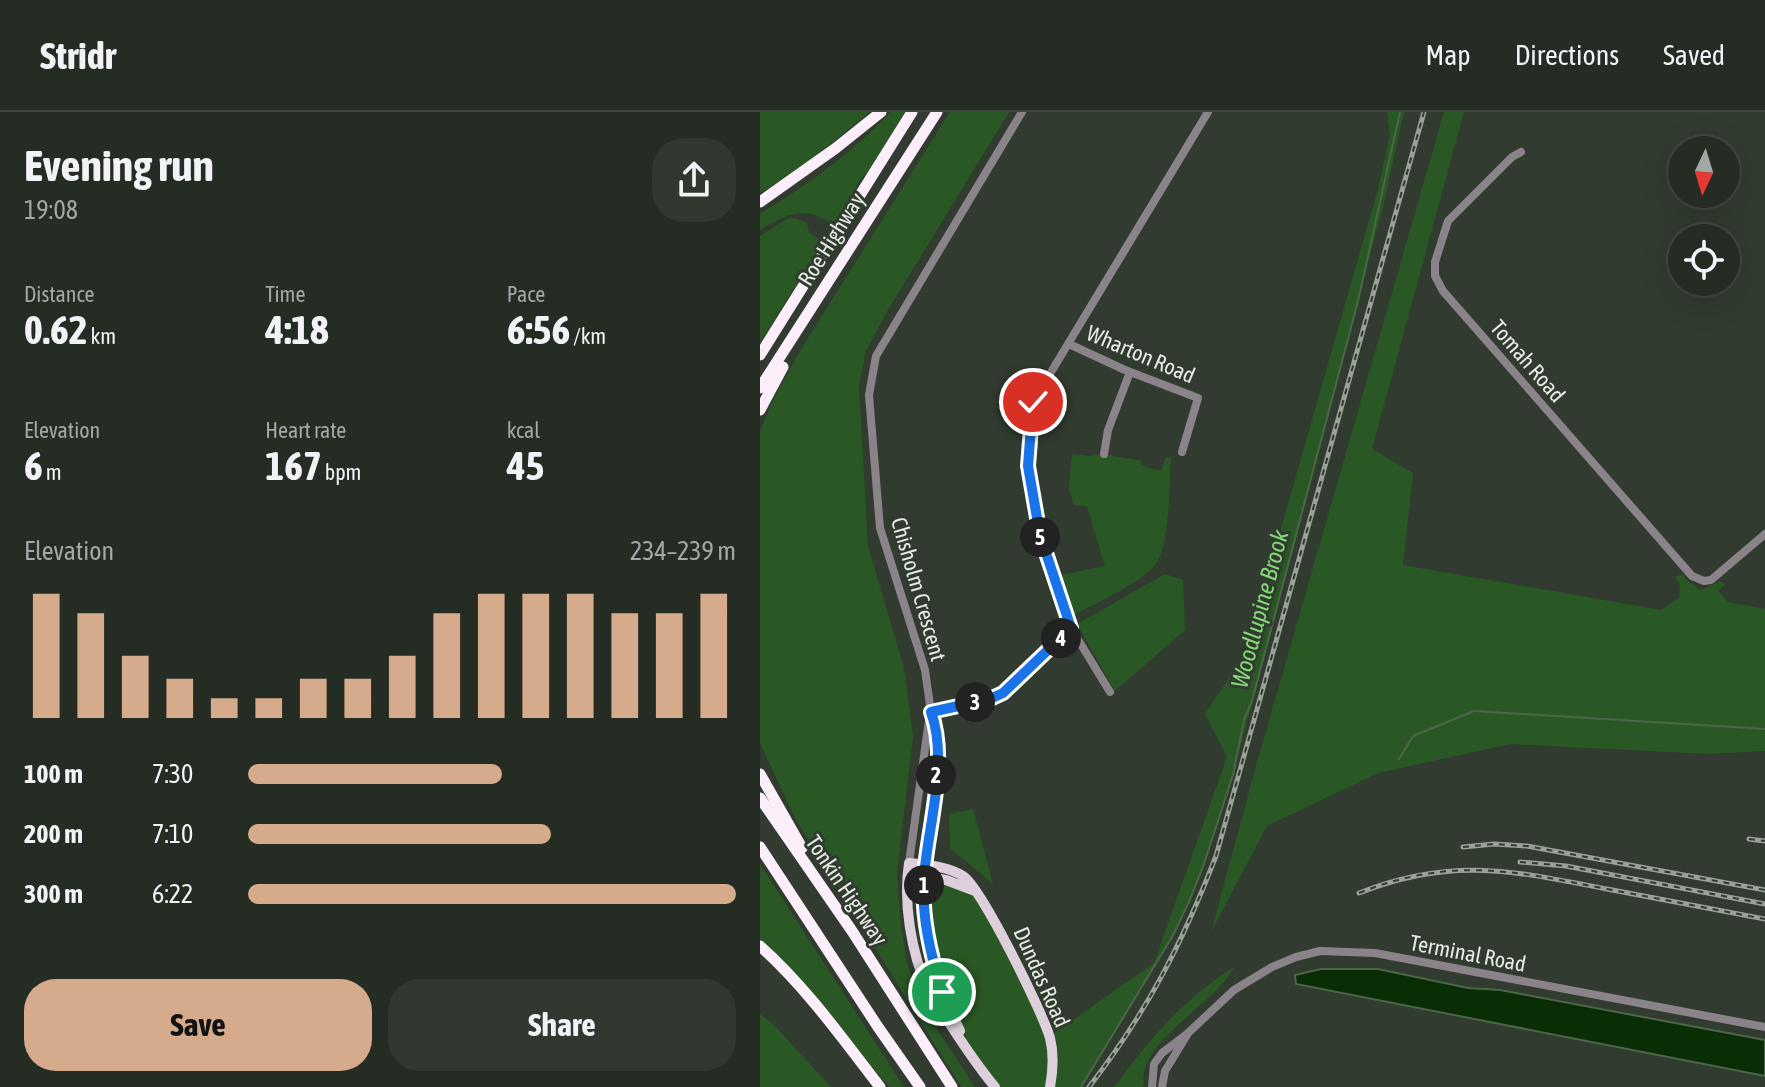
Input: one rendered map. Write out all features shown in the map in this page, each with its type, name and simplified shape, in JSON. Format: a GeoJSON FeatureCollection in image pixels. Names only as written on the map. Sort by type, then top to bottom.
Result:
{"type":"FeatureCollection","features":[{"type":"Feature","properties":{"kind":"highway"},"geometry":{"type":"LineString","coordinates":[[760,202],[881,112]]}},
{"type":"Feature","properties":{"kind":"highway","name":"Roe Highway"},"geometry":{"type":"LineString","coordinates":[[760,355],[912,112]]}},
{"type":"Feature","properties":{"kind":"highway","name":"Roe Highway"},"geometry":{"type":"LineString","coordinates":[[760,388],[937,112]]}},
{"type":"Feature","properties":{"kind":"highway"},"geometry":{"type":"LineString","coordinates":[[760,410],[826,284]]}},
{"type":"Feature","properties":{"kind":"highway"},"geometry":{"type":"LineString","coordinates":[[760,774],[852,931]]}},
{"type":"Feature","properties":{"kind":"highway","name":"Tonkin Highway"},"geometry":{"type":"LineString","coordinates":[[760,798],[852,931],[952,1087]]}},
{"type":"Feature","properties":{"kind":"highway"},"geometry":{"type":"LineString","coordinates":[[760,847],[920,1087]]}},
{"type":"Feature","properties":{"kind":"highway"},"geometry":{"type":"LineString","coordinates":[[760,946],[813,1001],[880,1087]]}},
{"type":"Feature","properties":{"kind":"highway"},"geometry":{"type":"LineString","coordinates":[[760,953],[781,965]]}},
{"type":"Feature","properties":{"kind":"main road","name":"Dundas Road"},"geometry":{"type":"LineString","coordinates":[[908,868],[925,871],[975,891],[990,910],[1050,1037],[1053,1063],[1050,1087]]}},
{"type":"Feature","properties":{"kind":"main road"},"geometry":{"type":"LineString","coordinates":[[908,868],[907,900],[920,970],[929,993],[965,1049],[995,1087]]}},
{"type":"Feature","properties":{"kind":"main road"},"geometry":{"type":"LineString","coordinates":[[925,871],[926,921],[933,963],[965,1049]]}},
{"type":"Feature","properties":{"kind":"street","name":"Chisholm Crescent"},"geometry":{"type":"LineString","coordinates":[[925,871],[936,781],[937,729],[931,712],[925,670],[880,528],[869,395],[872,366],[1022,112]]}},
{"type":"Feature","properties":{"kind":"street"},"geometry":{"type":"LineString","coordinates":[[1110,692],[1071,628],[1040,535],[1028,466],[1033,402],[1208,112]]}},
{"type":"Feature","properties":{"kind":"street","name":"Tomah Road"},"geometry":{"type":"LineString","coordinates":[[1521,152],[1512,157],[1448,221],[1435,262],[1435,276],[1443,291],[1692,576],[1704,581],[1719,575],[1765,534]]}},
{"type":"Feature","properties":{"kind":"street","name":"Wharton Road"},"geometry":{"type":"LineString","coordinates":[[1069,344],[1198,398],[1182,452]]}},
{"type":"Feature","properties":{"kind":"street"},"geometry":{"type":"LineString","coordinates":[[1104,454],[1108,430],[1130,372]]}},
{"type":"Feature","properties":{"kind":"street"},"geometry":{"type":"LineString","coordinates":[[908,868],[931,712],[990,699],[1003,693],[1071,628]]}},
{"type":"Feature","properties":{"kind":"street","name":"Terminal Road"},"geometry":{"type":"LineString","coordinates":[[1152,1087],[1152,1071],[1157,1058],[1234,990],[1272,967],[1310,953],[1343,950],[1375,953],[1765,1027]]}},
{"type":"Feature","properties":{"kind":"street","name":"Terminal Road"},"geometry":{"type":"LineString","coordinates":[[1162,1087],[1165,1071],[1187,1034]]}},
{"type":"Feature","properties":{"kind":"shaded area"},"geometry":{"type":"Polygon","coordinates":[[[760,112],[870,112],[798,170],[760,193],[760,112]]]}},
{"type":"Feature","properties":{"kind":"shaded area"},"geometry":{"type":"Polygon","coordinates":[[[890,112],[905,112],[868,173],[861,178],[834,226],[806,213],[788,216],[760,230],[760,214],[829,168],[890,112]]]}},
{"type":"Feature","properties":{"kind":"shaded area"},"geometry":{"type":"Polygon","coordinates":[[[950,112],[1009,112],[888,310],[866,351],[859,386],[868,546],[904,668],[913,736],[897,873],[907,964],[929,1017],[975,1087],[961,1087],[795,818],[760,743],[760,431],[774,398],[806,341],[950,112]]]}},
{"type":"Feature","properties":{"kind":"shaded area"},"geometry":{"type":"Polygon","coordinates":[[[1387,112],[1404,112],[1384,203],[1233,775],[1189,902],[1172,937],[1081,1087],[995,1087],[965,1049],[933,963],[924,876],[975,891],[1050,1036],[1154,963],[1227,757],[1205,714],[1243,657],[1260,602],[1378,189],[1390,135],[1387,112]]]}},
{"type":"Feature","properties":{"kind":"shaded area"},"geometry":{"type":"Polygon","coordinates":[[[1444,112],[1464,112],[1372,449],[1413,473],[1403,565],[1661,610],[1679,598],[1680,585],[1675,577],[1682,574],[1701,590],[1720,581],[1725,584],[1718,591],[1728,602],[1765,609],[1765,751],[1709,754],[1510,744],[1378,773],[1267,826],[1211,932],[1256,766],[1444,112]]]}},
{"type":"Feature","properties":{"kind":"shaded area"},"geometry":{"type":"Polygon","coordinates":[[[795,218],[807,223],[809,232],[823,242],[760,343],[760,236],[787,219],[795,218]]]}},
{"type":"Feature","properties":{"kind":"shaded area"},"geometry":{"type":"Polygon","coordinates":[[[1072,454],[1104,454],[1142,461],[1140,465],[1161,471],[1166,457],[1171,458],[1167,527],[1157,562],[1132,584],[1074,614],[1062,575],[1105,566],[1087,506],[1074,505],[1069,489],[1072,454]]]}},
{"type":"Feature","properties":{"kind":"shaded area"},"geometry":{"type":"Polygon","coordinates":[[[1165,574],[1183,580],[1185,630],[1115,691],[1077,624],[1165,574]]]}},
{"type":"Feature","properties":{"kind":"shaded area"},"geometry":{"type":"Polygon","coordinates":[[[973,809],[993,884],[950,848],[949,814],[973,809]]]}},
{"type":"Feature","properties":{"kind":"shaded area"},"geometry":{"type":"Polygon","coordinates":[[[760,864],[904,1087],[890,1087],[882,1079],[812,993],[760,939],[760,864]]]}},
{"type":"Feature","properties":{"kind":"shaded area"},"geometry":{"type":"Polygon","coordinates":[[[1235,966],[1214,993],[1152,1054],[1144,1070],[1143,1087],[1114,1087],[1169,1020],[1199,992],[1235,966]]]}},
{"type":"Feature","properties":{"kind":"shaded area"},"geometry":{"type":"Polygon","coordinates":[[[1321,969],[1378,969],[1468,988],[1500,990],[1765,1040],[1765,1076],[1296,984],[1295,975],[1321,969]]]}},
{"type":"Feature","properties":{"kind":"shaded area"},"geometry":{"type":"Polygon","coordinates":[[[760,1014],[774,1025],[831,1087],[760,1087],[760,1014]]]}},
{"type":"Feature","properties":{"kind":"waterway","name":"Woodlupine Brook"},"geometry":{"type":"LineString","coordinates":[[1081,1087],[1172,937],[1204,864],[1233,775],[1244,720],[1252,701],[1358,301],[1400,112]]}},
{"type":"Feature","properties":{"kind":"waterway"},"geometry":{"type":"LineString","coordinates":[[1399,759],[1413,736],[1474,711],[1765,729]]}},
{"type":"Feature","properties":{"kind":"railway"},"geometry":{"type":"LineString","coordinates":[[1089,1087],[1129,1032],[1162,976],[1216,856],[1424,112]]}},
{"type":"Feature","properties":{"kind":"railway"},"geometry":{"type":"LineString","coordinates":[[1749,839],[1765,841]]}},
{"type":"Feature","properties":{"kind":"railway"},"geometry":{"type":"LineString","coordinates":[[1463,847],[1494,844],[1527,846],[1765,890]]}},
{"type":"Feature","properties":{"kind":"railway"},"geometry":{"type":"LineString","coordinates":[[1520,862],[1566,866],[1765,904]]}},
{"type":"Feature","properties":{"kind":"railway"},"geometry":{"type":"LineString","coordinates":[[1359,893],[1424,874],[1483,870],[1542,877],[1765,919]]}},
{"type":"Feature","properties":{"kind":"route"},"geometry":{"type":"LineString","coordinates":[[942,992],[933,963],[924,887],[936,781],[937,729],[931,712],[990,699],[1003,693],[1071,628],[1040,535],[1028,466],[1033,402]]}}]}
